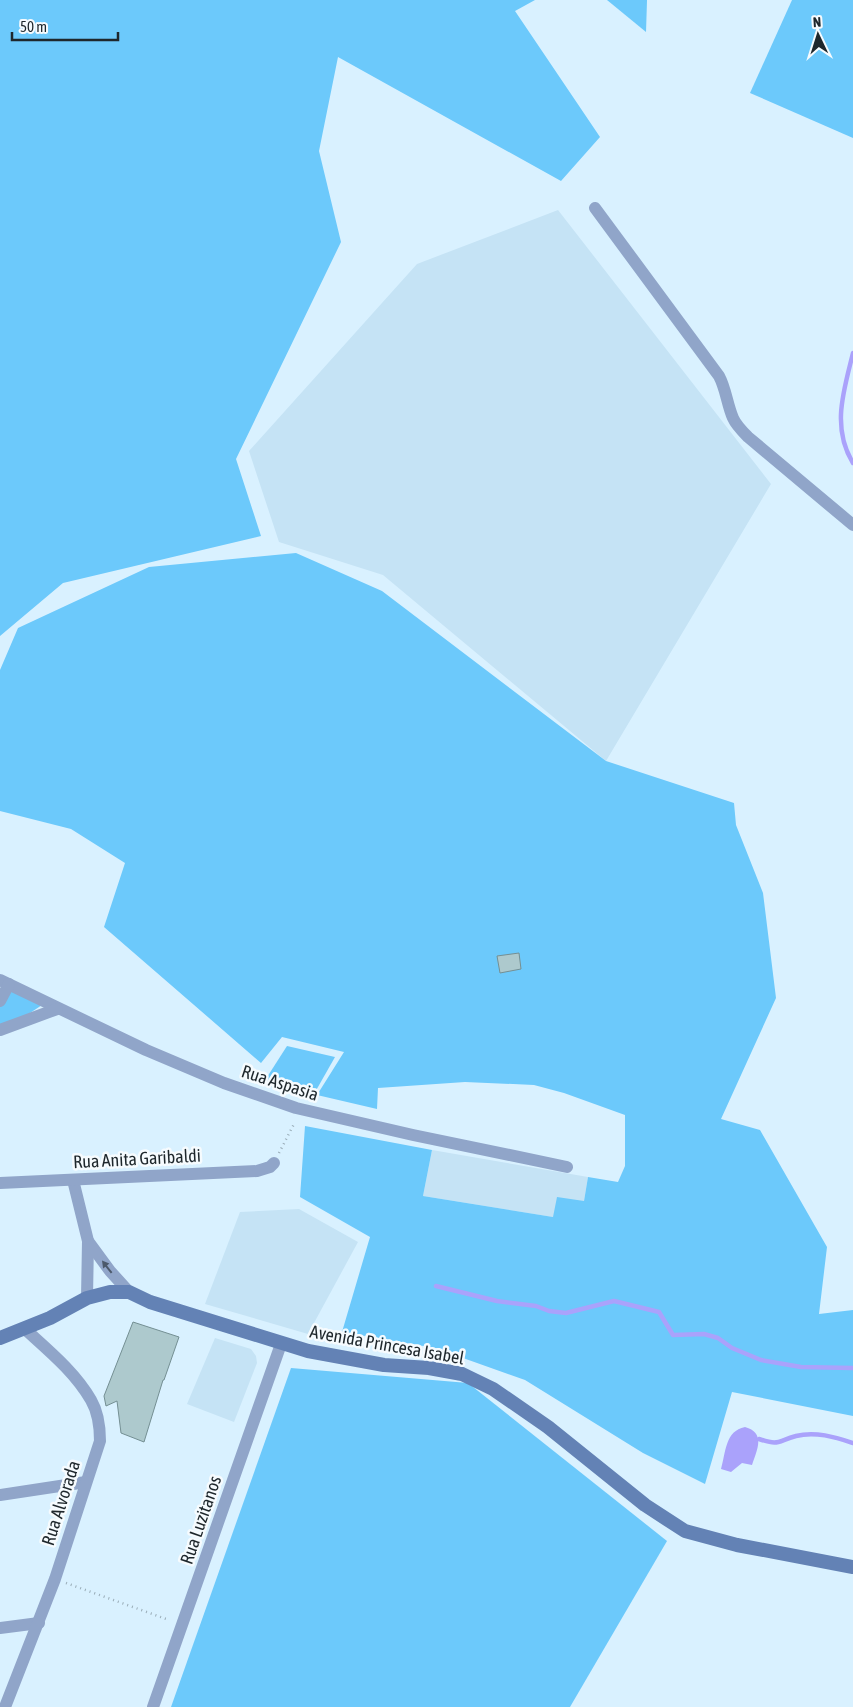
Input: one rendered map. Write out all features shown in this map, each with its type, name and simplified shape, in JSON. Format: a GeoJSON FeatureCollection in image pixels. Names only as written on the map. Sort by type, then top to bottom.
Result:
{"type":"FeatureCollection","features":[{"type":"Feature","properties":{"kind":"main road","name":"Avenida Princesa Isabel"},"geometry":{"type":"LineString","coordinates":[[0,1338],[59,1314],[87,1298],[110,1292],[129,1292],[150,1302],[308,1351],[384,1365],[429,1368],[462,1374],[493,1389],[548,1427],[645,1505],[685,1531],[737,1545],[853,1568]]}},
{"type":"Feature","properties":{"kind":"street"},"geometry":{"type":"LineString","coordinates":[[595,208],[719,376],[724,385],[733,418],[740,428],[748,437],[853,525]]}},
{"type":"Feature","properties":{"kind":"street"},"geometry":{"type":"LineString","coordinates":[[0,1001],[4,982]]}},
{"type":"Feature","properties":{"kind":"street","name":"Rua Aspasia"},"geometry":{"type":"LineString","coordinates":[[4,982],[146,1050],[224,1083],[301,1110],[568,1167]]}},
{"type":"Feature","properties":{"kind":"street"},"geometry":{"type":"LineString","coordinates":[[0,1030],[57,1008]]}},
{"type":"Feature","properties":{"kind":"street","name":"Rua Anita Garibaldi"},"geometry":{"type":"LineString","coordinates":[[0,1183],[257,1171],[270,1167],[274,1163]]}},
{"type":"Feature","properties":{"kind":"street"},"geometry":{"type":"LineString","coordinates":[[73,1180],[88,1241],[87,1298]]}},
{"type":"Feature","properties":{"kind":"street"},"geometry":{"type":"LineString","coordinates":[[88,1241],[110,1271],[129,1292]]}},
{"type":"Feature","properties":{"kind":"street","name":"Rua Alvorada"},"geometry":{"type":"LineString","coordinates":[[5,1707],[55,1579],[100,1441],[100,1424],[92,1401],[64,1365],[25,1329]]}},
{"type":"Feature","properties":{"kind":"street","name":"Rua Luzitanos"},"geometry":{"type":"LineString","coordinates":[[152,1707],[281,1344]]}},
{"type":"Feature","properties":{"kind":"street"},"geometry":{"type":"LineString","coordinates":[[0,1495],[86,1482]]}},
{"type":"Feature","properties":{"kind":"street"},"geometry":{"type":"LineString","coordinates":[[0,1628],[38,1623]]}},
{"type":"Feature","properties":{"kind":"path"},"geometry":{"type":"LineString","coordinates":[[274,1163],[301,1110]]}},
{"type":"Feature","properties":{"kind":"path"},"geometry":{"type":"LineString","coordinates":[[55,1579],[183,1624]]}},
{"type":"Feature","properties":{"kind":"shaded area"},"geometry":{"type":"Polygon","coordinates":[[[0,0],[535,0],[515,11],[600,137],[561,181],[338,57],[319,151],[341,242],[236,459],[261,536],[63,583],[0,636],[0,0]]]}},
{"type":"Feature","properties":{"kind":"shaded area"},"geometry":{"type":"Polygon","coordinates":[[[607,0],[647,0],[646,32],[607,0]]]}},
{"type":"Feature","properties":{"kind":"shaded area"},"geometry":{"type":"Polygon","coordinates":[[[792,0],[853,0],[853,138],[750,93],[792,0]]]}},
{"type":"Feature","properties":{"kind":"shaded area"},"geometry":{"type":"Polygon","coordinates":[[[558,210],[771,484],[606,761],[383,575],[279,542],[249,451],[417,264],[558,210]]]}},
{"type":"Feature","properties":{"kind":"shaded area"},"geometry":{"type":"Polygon","coordinates":[[[296,553],[382,591],[606,761],[734,803],[736,825],[763,893],[776,998],[721,1119],[760,1130],[827,1247],[819,1314],[853,1310],[853,1416],[732,1392],[705,1484],[643,1453],[525,1380],[435,1348],[342,1332],[370,1237],[300,1197],[305,1126],[432,1150],[423,1196],[553,1217],[557,1197],[584,1201],[588,1177],[618,1182],[625,1166],[625,1115],[564,1093],[534,1085],[465,1082],[378,1088],[377,1109],[317,1095],[344,1052],[282,1037],[261,1063],[104,927],[125,863],[71,829],[0,811],[0,670],[18,628],[149,567],[296,553]]]}},
{"type":"Feature","properties":{"kind":"shaded area"},"geometry":{"type":"Polygon","coordinates":[[[11,990],[42,1005],[18,1021],[0,1026],[0,1007],[11,990]]]}},
{"type":"Feature","properties":{"kind":"shaded area"},"geometry":{"type":"Polygon","coordinates":[[[287,1046],[335,1057],[314,1094],[262,1085],[287,1046]]]}},
{"type":"Feature","properties":{"kind":"shaded area"},"geometry":{"type":"Polygon","coordinates":[[[432,1150],[588,1177],[584,1201],[553,1217],[423,1196],[432,1150]]]}},
{"type":"Feature","properties":{"kind":"shaded area"},"geometry":{"type":"Polygon","coordinates":[[[299,1209],[358,1242],[308,1334],[205,1304],[240,1212],[299,1209]]]}},
{"type":"Feature","properties":{"kind":"shaded area"},"geometry":{"type":"Polygon","coordinates":[[[215,1338],[251,1349],[256,1356],[257,1363],[234,1422],[187,1404],[215,1338]]]}},
{"type":"Feature","properties":{"kind":"shaded area"},"geometry":{"type":"Polygon","coordinates":[[[291,1368],[468,1383],[667,1541],[570,1707],[171,1707],[291,1368]]]}},
{"type":"Feature","properties":{"kind":"shaded area"},"geometry":{"type":"Polygon","coordinates":[[[745,1427],[756,1433],[758,1438],[758,1448],[752,1465],[742,1463],[731,1472],[721,1469],[727,1443],[738,1429],[745,1427]]]}},
{"type":"Feature","properties":{"kind":"building"},"geometry":{"type":"Polygon","coordinates":[[[519,953],[521,969],[500,973],[497,956],[519,953]]]}},
{"type":"Feature","properties":{"kind":"building"},"geometry":{"type":"Polygon","coordinates":[[[133,1322],[179,1337],[163,1380],[144,1442],[121,1433],[117,1401],[106,1406],[104,1396],[133,1322]]]}},
{"type":"Feature","properties":{"kind":"waterway"},"geometry":{"type":"LineString","coordinates":[[853,353],[841,408],[842,436],[853,463]]}},
{"type":"Feature","properties":{"kind":"waterway"},"geometry":{"type":"LineString","coordinates":[[436,1286],[497,1301],[536,1306],[549,1311],[566,1313],[614,1301],[659,1312],[673,1335],[704,1334],[718,1338],[732,1348],[761,1360],[801,1367],[853,1368]]}},
{"type":"Feature","properties":{"kind":"waterway"},"geometry":{"type":"LineString","coordinates":[[759,1439],[778,1442],[796,1436],[818,1434],[853,1443]]}}]}
